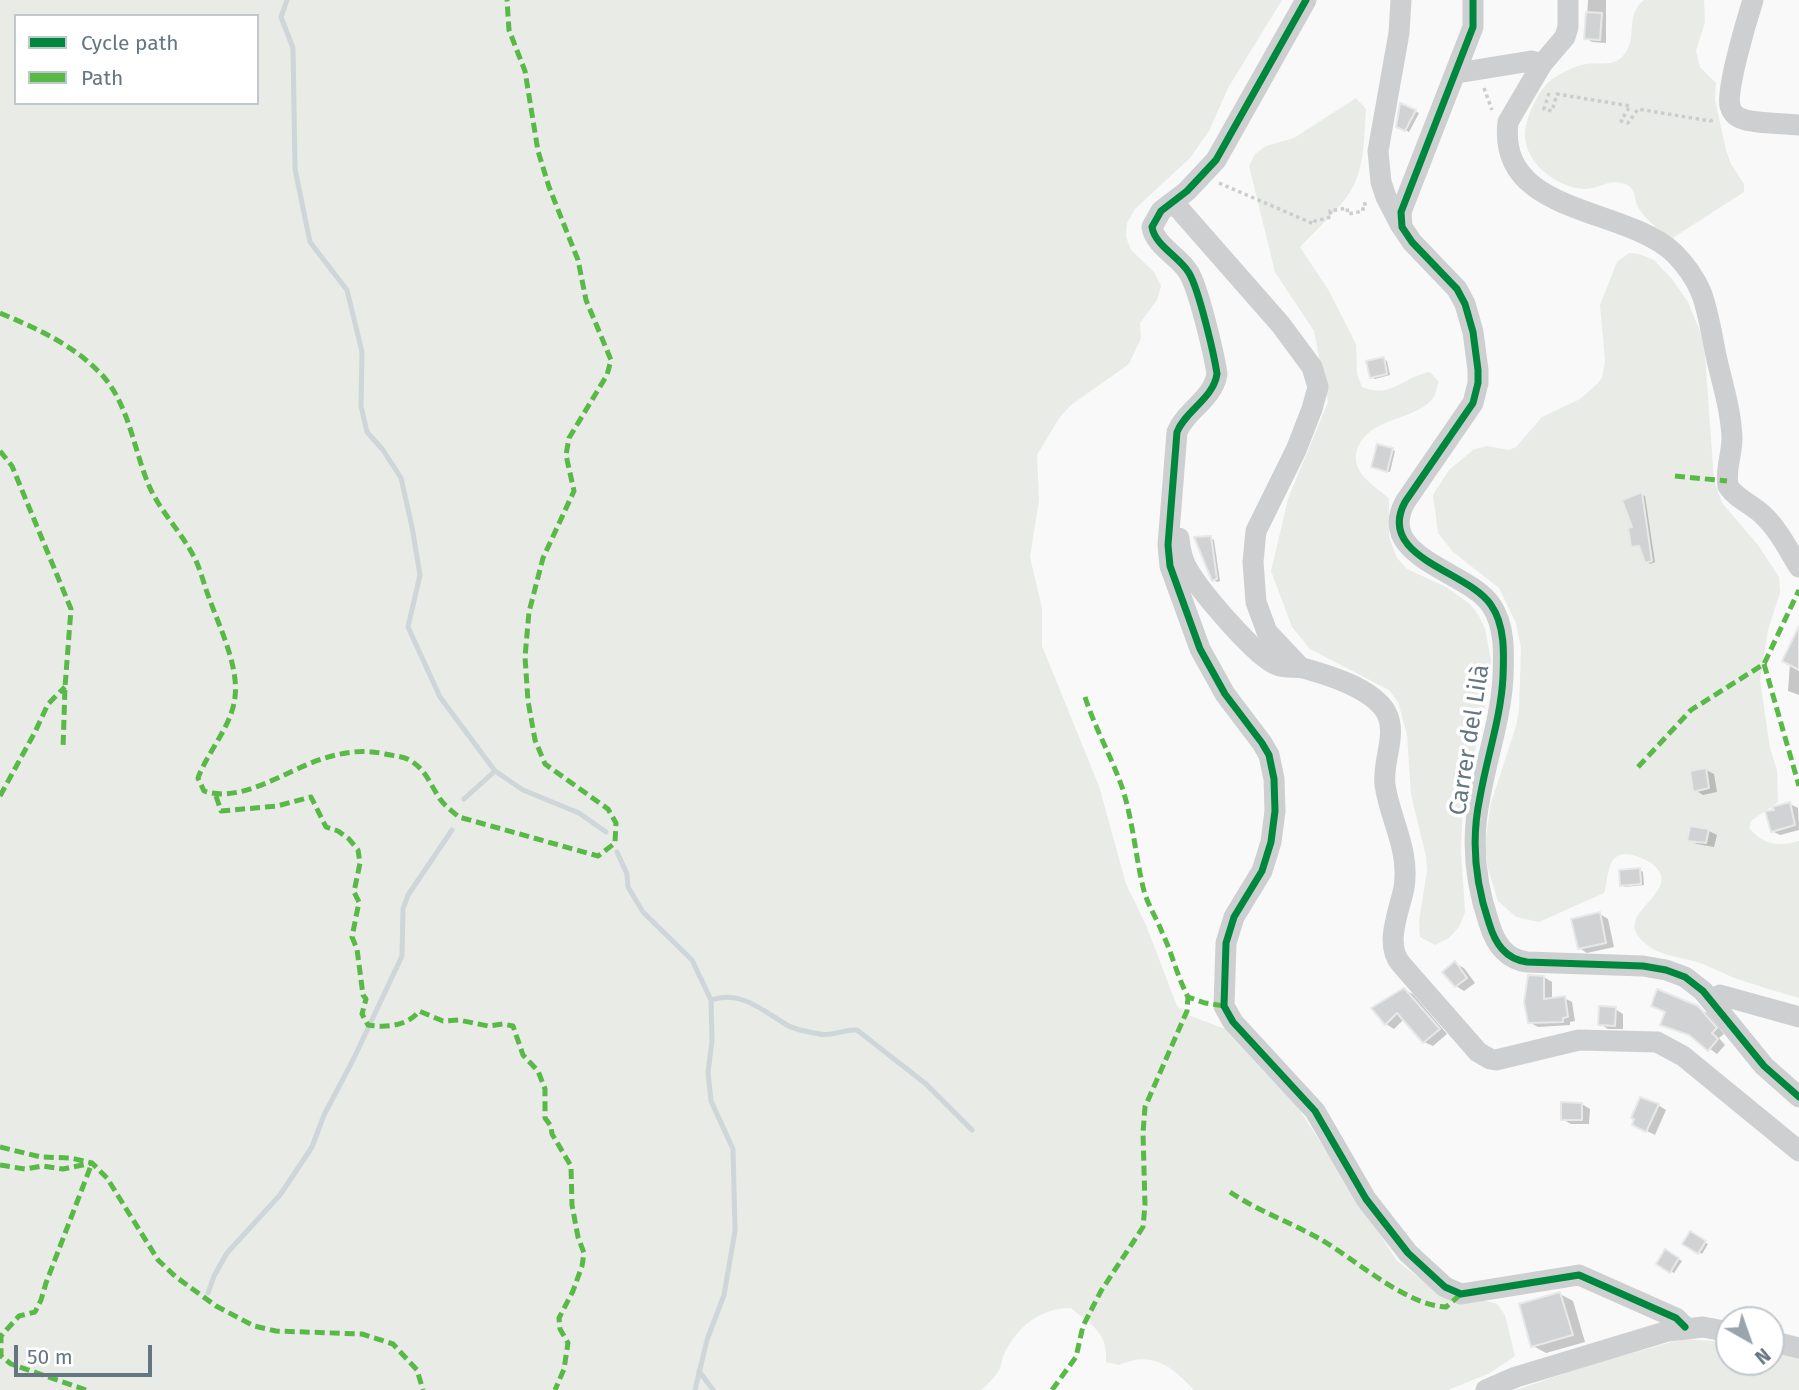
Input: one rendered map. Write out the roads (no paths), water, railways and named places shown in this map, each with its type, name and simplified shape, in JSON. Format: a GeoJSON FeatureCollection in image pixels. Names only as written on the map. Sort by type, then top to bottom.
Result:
{"type":"FeatureCollection","features":[{"type":"Feature","properties":{"kind":"street"},"geometry":{"type":"LineString","coordinates":[[1306,0],[1216,160],[1174,203],[1157,215],[1152,227],[1156,238],[1191,276],[1217,374],[1212,389],[1183,420],[1177,432],[1168,545],[1170,566],[1200,649],[1225,694],[1269,755],[1274,779],[1275,811],[1271,842],[1262,871],[1234,916],[1226,943],[1224,1006],[1233,1023],[1309,1104],[1380,1219],[1408,1253],[1445,1287],[1461,1294],[1579,1275],[1676,1318],[1685,1327]]}},
{"type":"Feature","properties":{"kind":"street"},"geometry":{"type":"LineString","coordinates":[[1401,0],[1399,33],[1378,151],[1381,182],[1402,227]]}},
{"type":"Feature","properties":{"kind":"street"},"geometry":{"type":"LineString","coordinates":[[1402,227],[1401,212],[1405,198],[1467,71],[1473,27],[1473,0]]}},
{"type":"Feature","properties":{"kind":"street"},"geometry":{"type":"LineString","coordinates":[[1568,0],[1568,27],[1565,37],[1542,64],[1508,122],[1511,157],[1517,169],[1540,191],[1580,209],[1647,233],[1673,252],[1694,278],[1706,309],[1730,414],[1732,440],[1728,486],[1734,494],[1763,514],[1777,530],[1799,567]]}},
{"type":"Feature","properties":{"kind":"street"},"geometry":{"type":"LineString","coordinates":[[1753,0],[1742,34],[1730,97],[1731,109],[1743,120],[1799,125]]}},
{"type":"Feature","properties":{"kind":"street"},"geometry":{"type":"LineString","coordinates":[[1467,71],[1531,61],[1542,64]]}},
{"type":"Feature","properties":{"kind":"street"},"geometry":{"type":"LineString","coordinates":[[1174,203],[1281,325],[1312,367],[1318,387],[1296,450],[1256,531],[1253,562],[1256,601],[1267,632],[1300,667]]}},
{"type":"Feature","properties":{"kind":"street","name":"Carrer del Lilà"},"geometry":{"type":"LineString","coordinates":[[1402,227],[1412,242],[1457,289],[1470,318],[1478,370],[1473,403],[1405,502],[1400,519],[1404,538],[1414,553],[1475,588],[1492,606],[1501,628],[1503,678],[1497,722],[1479,799],[1475,835],[1476,872],[1482,903],[1495,940],[1507,955],[1521,961],[1643,966],[1666,970],[1695,983],[1764,1066],[1799,1097]]}},
{"type":"Feature","properties":{"kind":"street"},"geometry":{"type":"LineString","coordinates":[[1172,511],[1182,556],[1195,581],[1254,648],[1275,665],[1300,667],[1364,691],[1378,702],[1387,714],[1391,729],[1386,788],[1400,836],[1405,869],[1393,951],[1401,964],[1478,1052],[1496,1060],[1579,1040],[1657,1042],[1683,1056],[1799,1152]]}},
{"type":"Feature","properties":{"kind":"street"},"geometry":{"type":"LineString","coordinates":[[1711,999],[1720,995],[1799,1017]]}},
{"type":"Feature","properties":{"kind":"street"},"geometry":{"type":"LineString","coordinates":[[1486,1390],[1516,1377],[1685,1327],[1715,1329]]}},
{"type":"Feature","properties":{"kind":"waterway"},"geometry":{"type":"LineString","coordinates":[[287,0],[281,17],[293,48],[295,169],[310,242],[347,290],[362,352],[361,406],[367,432],[383,450],[401,478],[420,575],[408,627],[440,697],[495,771],[523,790],[579,813],[606,832]]}},
{"type":"Feature","properties":{"kind":"waterway"},"geometry":{"type":"LineString","coordinates":[[464,799],[495,771]]}},
{"type":"Feature","properties":{"kind":"waterway"},"geometry":{"type":"LineString","coordinates":[[208,1293],[227,1253],[280,1195],[312,1147],[324,1115],[402,956],[403,909],[408,895],[452,830]]}},
{"type":"Feature","properties":{"kind":"waterway"},"geometry":{"type":"LineString","coordinates":[[617,852],[627,874],[628,887],[643,912],[692,960],[711,1000],[712,1041],[708,1072],[711,1101],[733,1149],[735,1231],[724,1295],[707,1340],[695,1390]]}},
{"type":"Feature","properties":{"kind":"waterway"},"geometry":{"type":"LineString","coordinates":[[711,1000],[742,1000],[790,1027],[807,1032],[824,1035],[857,1030],[926,1084],[972,1130]]}},
{"type":"Feature","properties":{"kind":"waterway"},"geometry":{"type":"LineString","coordinates":[[699,1371],[713,1390]]}}]}
